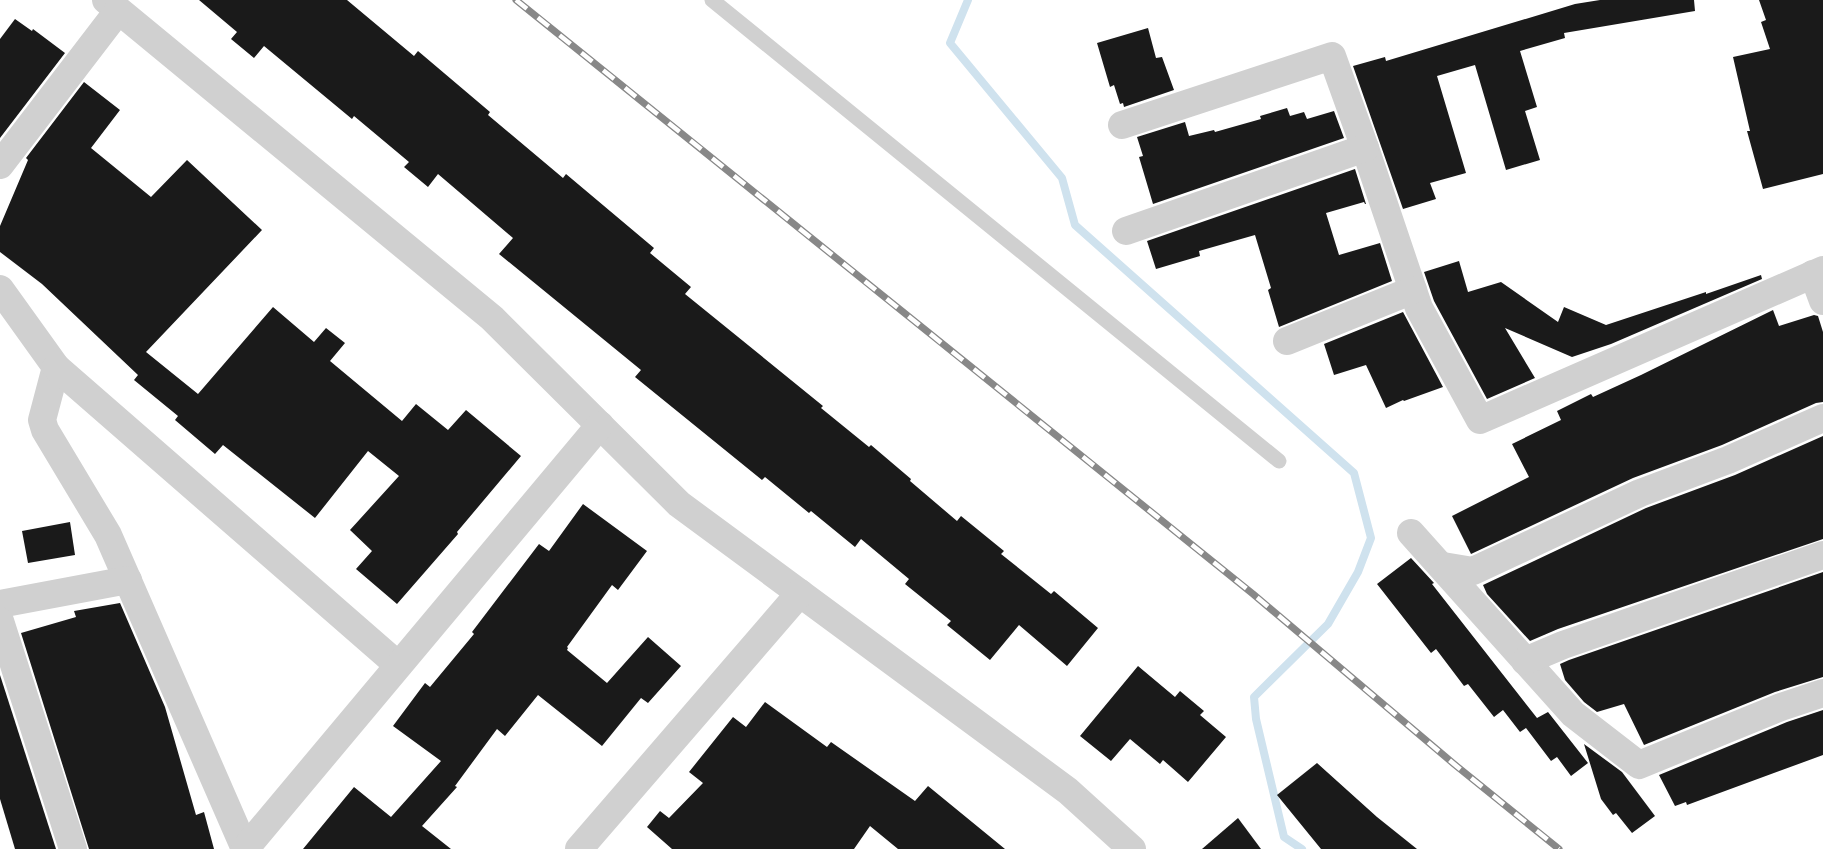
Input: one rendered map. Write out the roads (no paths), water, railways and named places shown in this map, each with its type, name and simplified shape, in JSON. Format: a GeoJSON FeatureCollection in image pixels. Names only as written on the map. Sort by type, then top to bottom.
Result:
{"type":"FeatureCollection","features":[{"type":"Feature","properties":{"kind":"street"},"geometry":{"type":"LineString","coordinates":[[0,165],[112,5],[492,318],[679,504],[1068,791],[1132,849]]}},
{"type":"Feature","properties":{"kind":"street"},"geometry":{"type":"LineString","coordinates":[[1122,124],[1332,56],[1419,308],[1480,420],[1818,272],[1823,301]]}},
{"type":"Feature","properties":{"kind":"street"},"geometry":{"type":"LineString","coordinates":[[1126,231],[1365,148]]}},
{"type":"Feature","properties":{"kind":"street"},"geometry":{"type":"LineString","coordinates":[[0,289],[56,367],[398,665]]}},
{"type":"Feature","properties":{"kind":"street"},"geometry":{"type":"LineString","coordinates":[[1287,341],[1413,290]]}},
{"type":"Feature","properties":{"kind":"street"},"geometry":{"type":"LineString","coordinates":[[56,367],[42,420],[45,430],[108,535],[245,849],[600,425]]}},
{"type":"Feature","properties":{"kind":"street"},"geometry":{"type":"LineString","coordinates":[[1443,566],[1473,571],[1640,493],[1728,460],[1823,418]]}},
{"type":"Feature","properties":{"kind":"street"},"geometry":{"type":"LineString","coordinates":[[1411,533],[1443,566],[1573,714],[1639,765],[1781,707],[1823,693]]}},
{"type":"Feature","properties":{"kind":"street"},"geometry":{"type":"LineString","coordinates":[[1525,661],[1563,645],[1823,555]]}},
{"type":"Feature","properties":{"kind":"street"},"geometry":{"type":"LineString","coordinates":[[0,604],[128,580]]}},
{"type":"Feature","properties":{"kind":"street"},"geometry":{"type":"LineString","coordinates":[[579,849],[800,593]]}},
{"type":"Feature","properties":{"kind":"street"},"geometry":{"type":"LineString","coordinates":[[0,621],[73,849]]}},
{"type":"Feature","properties":{"kind":"lane"},"geometry":{"type":"LineString","coordinates":[[712,0],[1279,461]]}},
{"type":"Feature","properties":{"kind":"waterway"},"geometry":{"type":"LineString","coordinates":[[968,0],[950,43],[1062,178],[1075,225],[1354,473],[1371,538],[1358,572],[1328,624],[1254,697],[1256,719],[1284,837],[1302,849]]}},
{"type":"Feature","properties":{"kind":"railway"},"geometry":{"type":"LineString","coordinates":[[516,0],[1253,594],[1454,764],[1559,849]]}}]}
